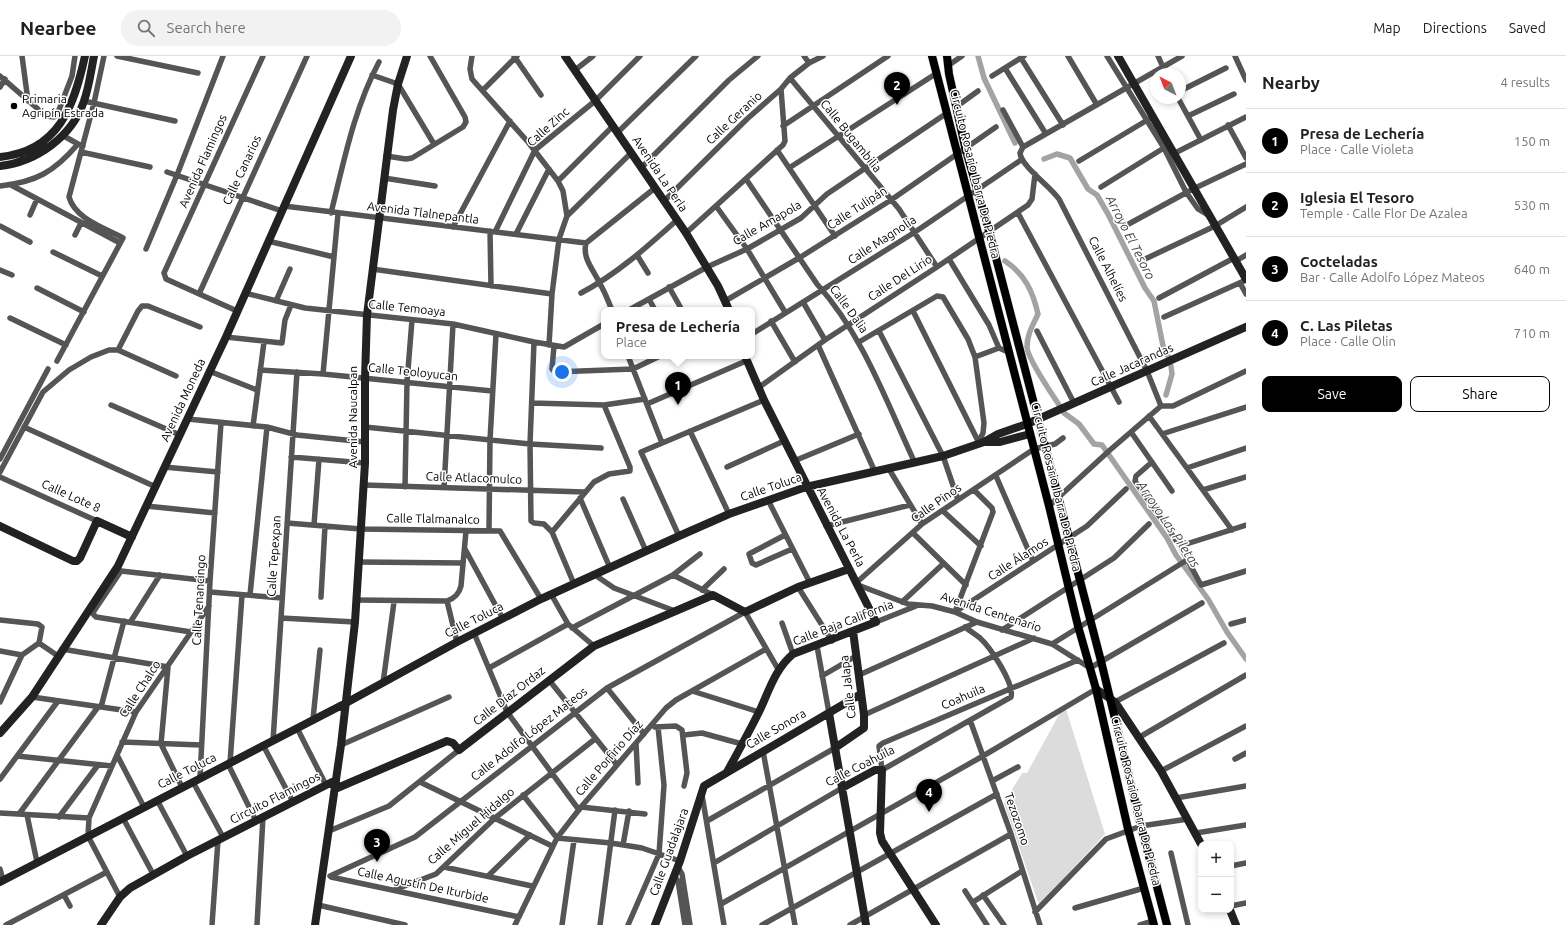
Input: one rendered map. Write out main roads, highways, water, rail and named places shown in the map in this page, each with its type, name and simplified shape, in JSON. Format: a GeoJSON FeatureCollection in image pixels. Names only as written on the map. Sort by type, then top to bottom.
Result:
{"type":"FeatureCollection","features":[{"type":"Feature","properties":{"kind":"main road"},"geometry":{"type":"LineString","coordinates":[[0,157],[25,150],[41,142],[56,129],[66,116],[74,100],[76,77],[84,56]]}},
{"type":"Feature","properties":{"kind":"main road"},"geometry":{"type":"LineString","coordinates":[[0,166],[33,157],[49,147],[70,127],[84,101],[94,56]]}},
{"type":"Feature","properties":{"kind":"main road","name":"Avenida Moneda"},"geometry":{"type":"LineString","coordinates":[[0,733],[3,724],[32,697],[60,652],[118,566],[226,337],[351,56]]}},
{"type":"Feature","properties":{"kind":"main road","name":"Avenida Naucalpan"},"geometry":{"type":"LineString","coordinates":[[336,780],[355,622],[359,562],[365,463],[367,315],[386,156],[398,84],[407,56]]}},
{"type":"Feature","properties":{"kind":"main road","name":"Avenida La Perla"},"geometry":{"type":"LineString","coordinates":[[565,56],[686,233],[707,267],[727,307]]}},
{"type":"Feature","properties":{"kind":"main road","name":"Circuito Rosario Ibarra De Piedra"},"geometry":{"type":"LineString","coordinates":[[932,56],[1049,506],[1078,626],[1096,689],[1128,829],[1154,923]]}},
{"type":"Feature","properties":{"kind":"main road"},"geometry":{"type":"LineString","coordinates":[[947,56],[949,74],[965,148],[990,231],[1037,419],[1059,497],[1101,661],[1113,700],[1141,826],[1167,925]]}},
{"type":"Feature","properties":{"kind":"main road"},"geometry":{"type":"LineString","coordinates":[[1118,56],[1131,85],[1150,118],[1167,146],[1175,153],[1189,190],[1208,215],[1235,260],[1244,280]]}},
{"type":"Feature","properties":{"kind":"main road","name":"Calle Jacarandas"},"geometry":{"type":"LineString","coordinates":[[1027,424],[1246,327]]}},
{"type":"Feature","properties":{"kind":"main road","name":"Avenida La Perla"},"geometry":{"type":"LineString","coordinates":[[745,359],[806,487],[876,622]]}},
{"type":"Feature","properties":{"kind":"main road","name":"Calle Toluca"},"geometry":{"type":"LineString","coordinates":[[1,881],[346,703],[457,642],[540,599],[679,536],[730,514],[806,487],[943,456],[981,443],[998,434],[1027,424]]}},
{"type":"Feature","properties":{"kind":"main road","name":"Calle Toluca"},"geometry":{"type":"LineString","coordinates":[[981,443],[1000,442],[1030,434]]}},
{"type":"Feature","properties":{"kind":"main road","name":"Calle Lote 8"},"geometry":{"type":"LineString","coordinates":[[0,526],[73,561],[77,561],[80,558],[97,521],[132,537]]}},
{"type":"Feature","properties":{"kind":"main road","name":"Calle Adolfo López Mateos"},"geometry":{"type":"LineString","coordinates":[[713,595],[744,612],[798,587],[849,569]]}},
{"type":"Feature","properties":{"kind":"main road","name":"Calle Díaz Ordaz"},"geometry":{"type":"LineString","coordinates":[[334,789],[447,741],[453,743],[459,750],[594,646],[713,595]]}},
{"type":"Feature","properties":{"kind":"main road","name":"Calle Baja California"},"geometry":{"type":"LineString","coordinates":[[727,772],[759,712],[778,669],[794,654],[832,641],[876,622]]}},
{"type":"Feature","properties":{"kind":"main road","name":"Calle Jalapa"},"geometry":{"type":"LineString","coordinates":[[835,748],[864,728],[864,715],[853,631]]}},
{"type":"Feature","properties":{"kind":"main road"},"geometry":{"type":"LineString","coordinates":[[1096,689],[1113,700],[1161,771],[1200,841]]}},
{"type":"Feature","properties":{"kind":"main road","name":"Calle Sonora"},"geometry":{"type":"LineString","coordinates":[[704,786],[861,694]]}},
{"type":"Feature","properties":{"kind":"main road"},"geometry":{"type":"LineString","coordinates":[[829,712],[865,921]]}},
{"type":"Feature","properties":{"kind":"main road","name":"Calle Coahuila"},"geometry":{"type":"LineString","coordinates":[[842,788],[875,770],[882,770],[882,812],[880,833],[890,853],[934,924]]}},
{"type":"Feature","properties":{"kind":"main road","name":"Circuito Flamingos"},"geometry":{"type":"LineString","coordinates":[[101,925],[120,896],[130,888],[153,874],[336,780]]}},
{"type":"Feature","properties":{"kind":"main road","name":"Circuito Flamingos"},"geometry":{"type":"LineString","coordinates":[[315,925],[318,905],[326,876],[328,831],[336,780]]}},
{"type":"Feature","properties":{"kind":"main road","name":"Calle Guadalajara"},"geometry":{"type":"LineString","coordinates":[[655,925],[679,864],[704,786]]}},
{"type":"Feature","properties":{"kind":"main road"},"geometry":{"type":"LineString","coordinates":[[1231,913],[1236,925]]}},
{"type":"Feature","properties":{"kind":"waterway","name":"Arroyo El Tesoro"},"geometry":{"type":"LineString","coordinates":[[978,56],[984,78],[1015,143]]}},
{"type":"Feature","properties":{"kind":"waterway","name":"Arroyo El Tesoro"},"geometry":{"type":"LineString","coordinates":[[1044,159],[1057,154],[1070,158],[1088,189],[1097,195],[1145,288],[1154,301],[1163,346],[1169,358]]}},
{"type":"Feature","properties":{"kind":"waterway","name":"Arroyo Las Piletas"},"geometry":{"type":"LineString","coordinates":[[1005,261],[1023,278],[1034,298],[1038,314],[1028,338],[1028,352],[1040,376],[1059,405]]}},
{"type":"Feature","properties":{"kind":"waterway","name":"Arroyo El Tesoro"},"geometry":{"type":"LineString","coordinates":[[1166,395],[1172,374],[1171,366]]}},
{"type":"Feature","properties":{"kind":"waterway","name":"Arroyo Las Piletas"},"geometry":{"type":"LineString","coordinates":[[1064,413],[1079,424],[1094,444],[1102,445],[1167,538],[1176,555],[1208,599],[1227,632],[1246,659]]}},
{"type":"Feature","properties":{"kind":"place","name":"Iglesia El Tesoro"},"geometry":{"type":"Point","coordinates":[897,105]}},
{"type":"Feature","properties":{"kind":"place","name":"Primaria Agripín Estrada"},"geometry":{"type":"Point","coordinates":[14,106]}},
{"type":"Feature","properties":{"kind":"place","name":"Presa de Lechería"},"geometry":{"type":"Point","coordinates":[678,405]}},
{"type":"Feature","properties":{"kind":"place","name":"C. Las Piletas"},"geometry":{"type":"Point","coordinates":[929,812]}},
{"type":"Feature","properties":{"kind":"place","name":"Cocteladas"},"geometry":{"type":"Point","coordinates":[377,862]}}]}
